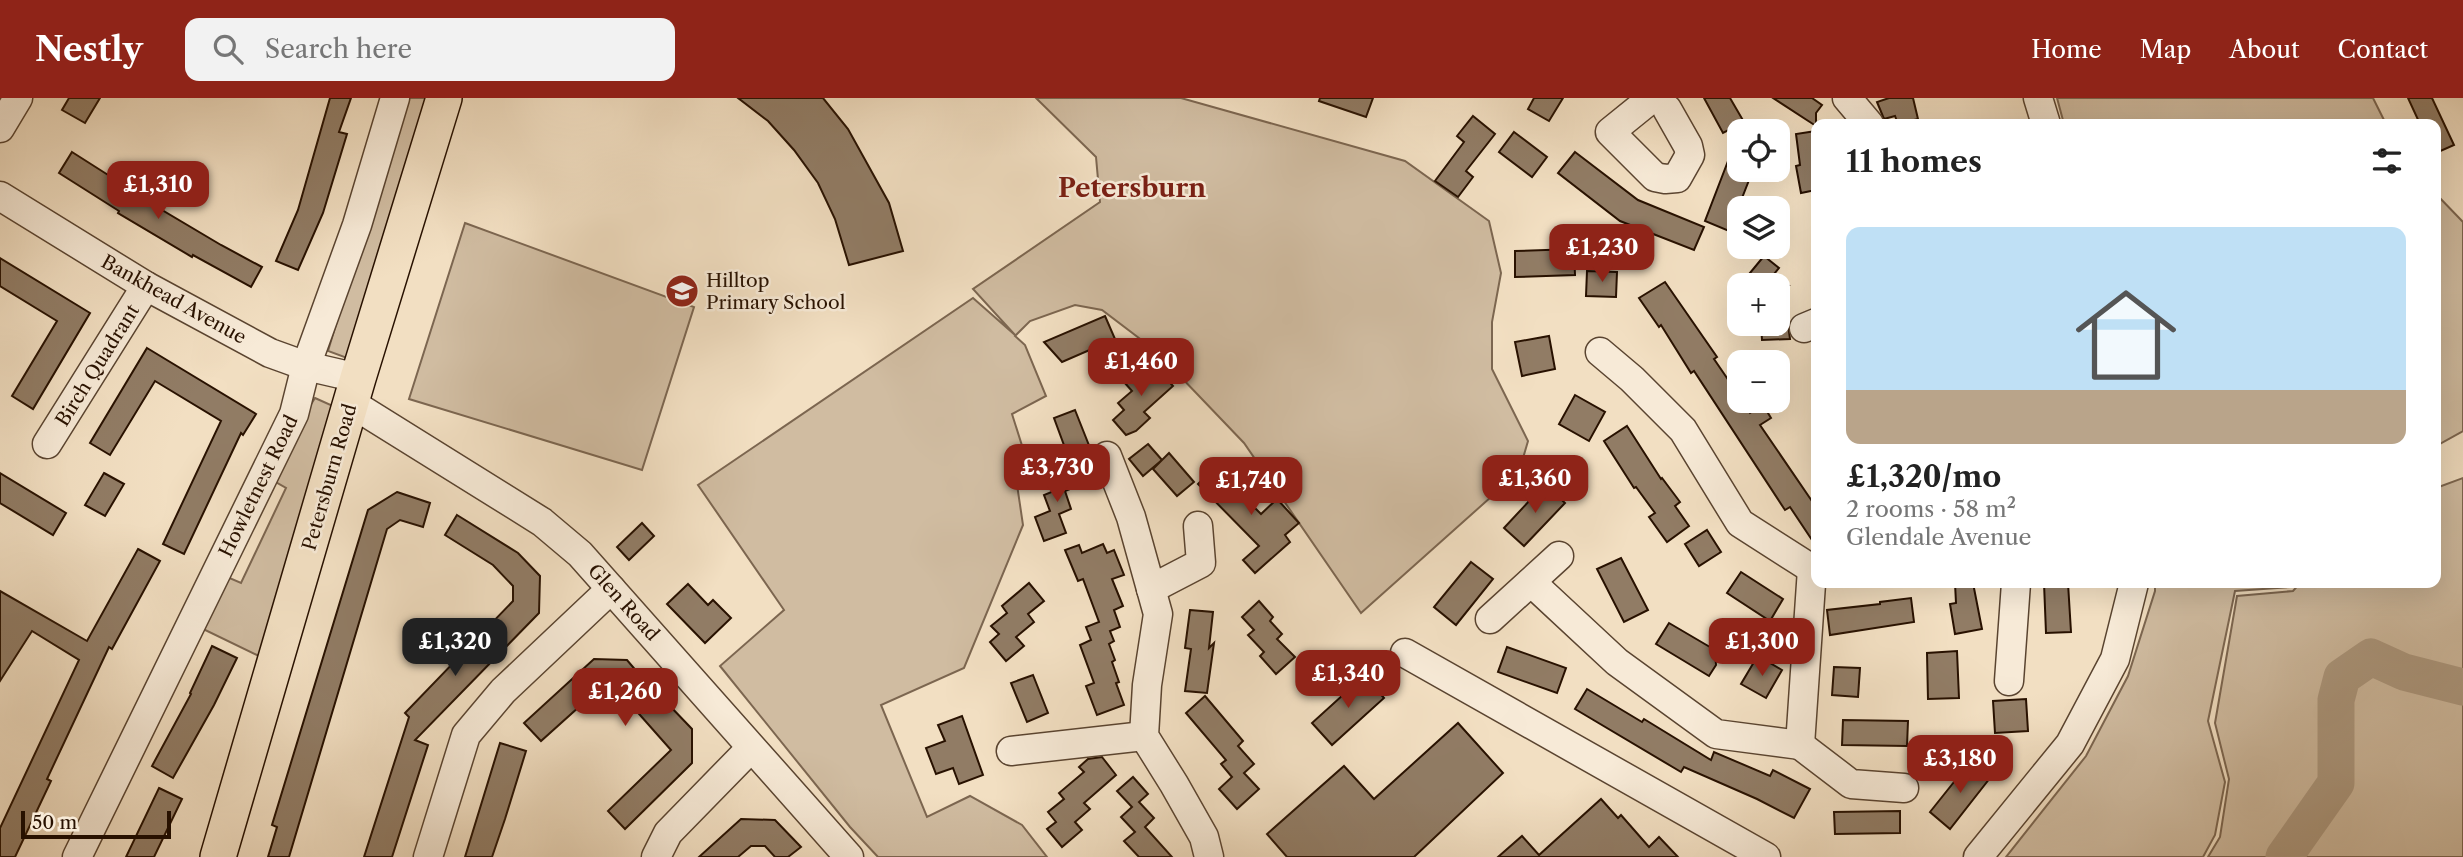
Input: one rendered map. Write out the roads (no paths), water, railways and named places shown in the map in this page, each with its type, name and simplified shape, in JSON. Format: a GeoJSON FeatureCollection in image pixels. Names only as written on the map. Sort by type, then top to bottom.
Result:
{"type":"FeatureCollection","features":[{"type":"Feature","properties":{"kind":"main road","name":"Petersburn Road"},"geometry":{"type":"LineString","coordinates":[[218,857],[354,391],[444,98]]}},
{"type":"Feature","properties":{"kind":"street"},"geometry":{"type":"LineString","coordinates":[[0,128],[18,98]]}},
{"type":"Feature","properties":{"kind":"street","name":"Howletnest Road"},"geometry":{"type":"LineString","coordinates":[[77,857],[294,414],[306,366],[357,225],[395,98]]}},
{"type":"Feature","properties":{"kind":"street"},"geometry":{"type":"LineString","coordinates":[[1847,98],[1865,119]]}},
{"type":"Feature","properties":{"kind":"street"},"geometry":{"type":"LineString","coordinates":[[2038,98],[2044,119]]}},
{"type":"Feature","properties":{"kind":"street"},"geometry":{"type":"LineString","coordinates":[[1659,104],[1688,146],[1690,155],[1677,178],[1655,177],[1610,132],[1659,104]]}},
{"type":"Feature","properties":{"kind":"street","name":"Bankhead Avenue"},"geometry":{"type":"LineString","coordinates":[[0,196],[146,286],[270,353],[306,366],[354,391]]}},
{"type":"Feature","properties":{"kind":"street","name":"Birch Quadrant"},"geometry":{"type":"LineString","coordinates":[[47,443],[146,286]]}},
{"type":"Feature","properties":{"kind":"street"},"geometry":{"type":"LineString","coordinates":[[1600,352],[1683,429],[1740,523],[1811,567]]}},
{"type":"Feature","properties":{"kind":"street","name":"Glen Road"},"geometry":{"type":"LineString","coordinates":[[354,391],[542,522],[580,554],[849,857]]}},
{"type":"Feature","properties":{"kind":"street"},"geometry":{"type":"LineString","coordinates":[[1107,456],[1131,517],[1158,614],[1147,685],[1144,736],[1204,837],[1209,857]]}},
{"type":"Feature","properties":{"kind":"street"},"geometry":{"type":"LineString","coordinates":[[1151,589],[1201,563],[1198,526]]}},
{"type":"Feature","properties":{"kind":"street"},"geometry":{"type":"LineString","coordinates":[[1490,619],[1559,556]]}},
{"type":"Feature","properties":{"kind":"street"},"geometry":{"type":"LineString","coordinates":[[1531,582],[1616,662],[1716,734],[1800,745],[1851,784],[1904,788]]}},
{"type":"Feature","properties":{"kind":"street"},"geometry":{"type":"LineString","coordinates":[[1800,745],[1812,588]]}},
{"type":"Feature","properties":{"kind":"street"},"geometry":{"type":"LineString","coordinates":[[2009,681],[2016,588]]}},
{"type":"Feature","properties":{"kind":"street"},"geometry":{"type":"LineString","coordinates":[[1978,857],[2070,744],[2115,659],[2133,588]]}},
{"type":"Feature","properties":{"kind":"street"},"geometry":{"type":"LineString","coordinates":[[428,857],[466,735],[503,691],[611,589]]}},
{"type":"Feature","properties":{"kind":"street"},"geometry":{"type":"LineString","coordinates":[[1405,653],[1766,857]]}},
{"type":"Feature","properties":{"kind":"street"},"geometry":{"type":"LineString","coordinates":[[1011,751],[1144,736]]}},
{"type":"Feature","properties":{"kind":"street"},"geometry":{"type":"LineString","coordinates":[[656,857],[668,833],[751,748]]}},
{"type":"Feature","properties":{"kind":"waterway"},"geometry":{"type":"LineString","coordinates":[[2284,857],[2336,783],[2336,700],[2342,677],[2371,657],[2404,672],[2463,687]]}},
{"type":"Feature","properties":{"kind":"place","name":"Hilltop Primary School"},"geometry":{"type":"Point","coordinates":[682,291]}},
{"type":"Feature","properties":{"kind":"district","name":"Petersburn"},"geometry":{"type":"Point","coordinates":[1132,188]}}]}
